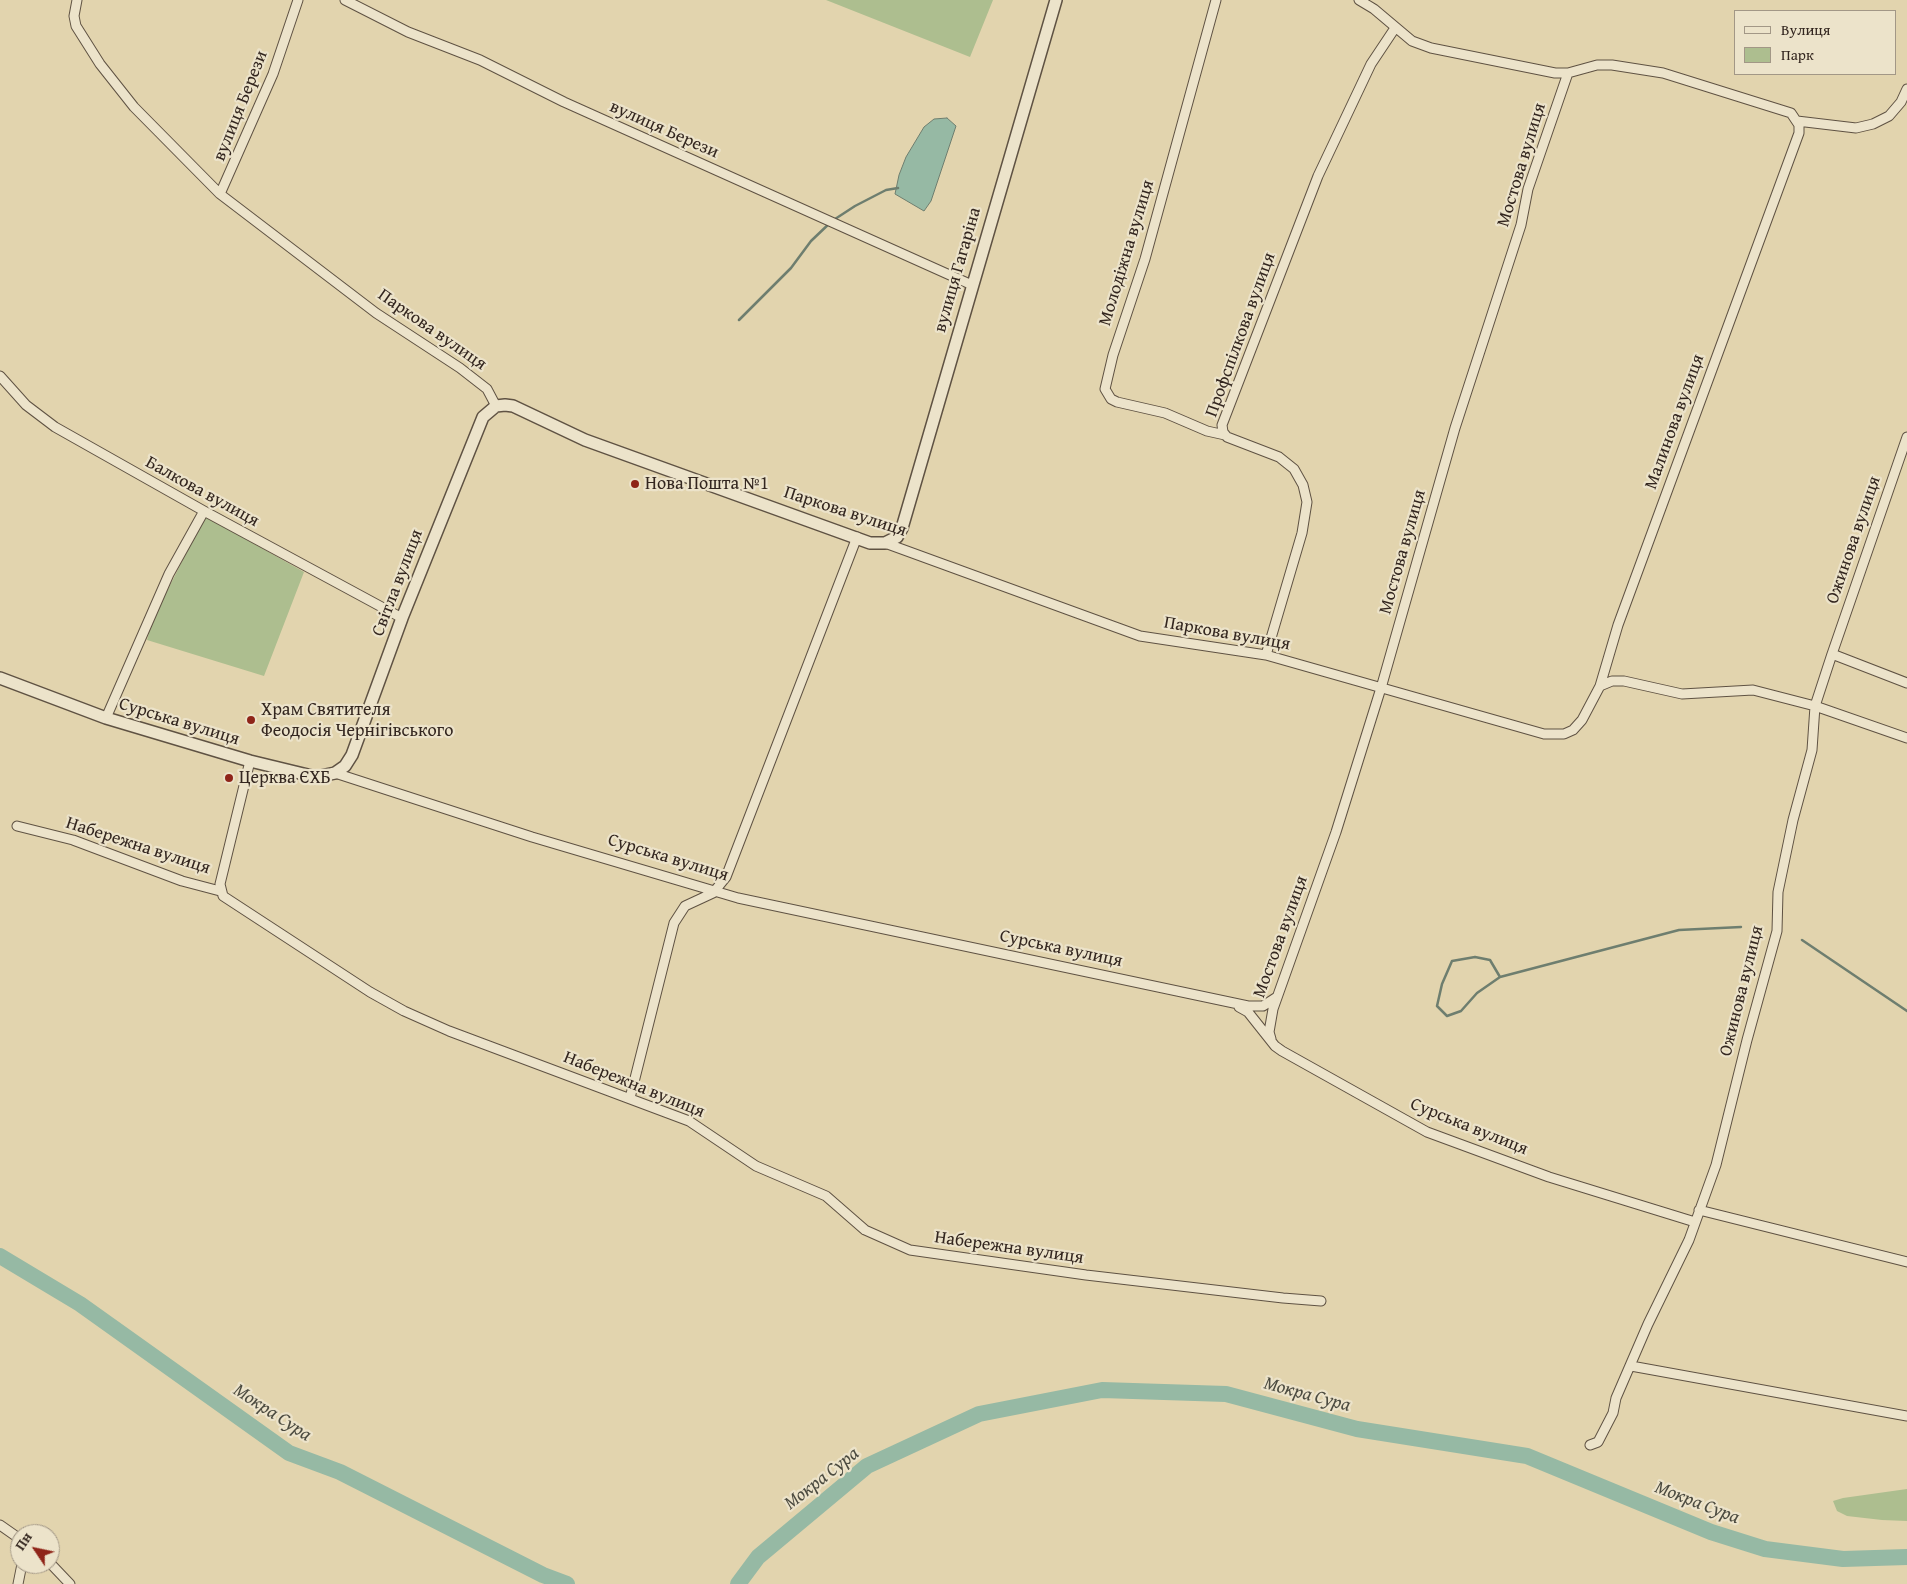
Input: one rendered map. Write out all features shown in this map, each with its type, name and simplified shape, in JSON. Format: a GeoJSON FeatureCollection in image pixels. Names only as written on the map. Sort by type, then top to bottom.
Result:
{"type":"FeatureCollection","features":[{"type":"Feature","properties":{"kind":"street","name":"Паркова вулиця"},"geometry":{"type":"LineString","coordinates":[[77,0],[74,16],[76,26],[100,64],[134,107],[220,194],[376,313],[460,368],[487,390],[496,406],[513,406],[585,440],[870,543],[886,543],[1140,636],[1266,655],[1544,734],[1564,734]]}},
{"type":"Feature","properties":{"kind":"street","name":"вулиця Берези"},"geometry":{"type":"LineString","coordinates":[[220,194],[273,74],[298,0]]}},
{"type":"Feature","properties":{"kind":"street","name":"вулиця Берези"},"geometry":{"type":"LineString","coordinates":[[345,0],[408,32],[480,60],[564,102],[972,285]]}},
{"type":"Feature","properties":{"kind":"street","name":"вулиця Гагаріна"},"geometry":{"type":"LineString","coordinates":[[886,543],[897,537],[902,528],[1056,0]]}},
{"type":"Feature","properties":{"kind":"street","name":"Молодіжна вулиця"},"geometry":{"type":"LineString","coordinates":[[1216,0],[1146,259],[1113,355],[1105,389],[1111,399],[1117,402],[1165,413],[1207,431],[1225,435]]}},
{"type":"Feature","properties":{"kind":"street"},"geometry":{"type":"LineString","coordinates":[[1359,0],[1374,9],[1412,41],[1431,48],[1556,72],[1568,73],[1597,65],[1636,68],[1663,74],[1794,117],[1856,128],[1873,124],[1889,116],[1901,102],[1907,89]]}},
{"type":"Feature","properties":{"kind":"street","name":"Профспілкова вулиця"},"geometry":{"type":"LineString","coordinates":[[1266,655],[1302,533],[1307,502],[1303,485],[1294,469],[1279,457],[1225,435],[1222,429],[1223,421],[1318,176],[1371,64],[1396,28]]}},
{"type":"Feature","properties":{"kind":"street","name":"Мостова вулиця"},"geometry":{"type":"LineString","coordinates":[[1271,1040],[1270,1020],[1336,832],[1381,688],[1455,428],[1521,225],[1528,189],[1568,73]]}},
{"type":"Feature","properties":{"kind":"street","name":"Малинова вулиця"},"geometry":{"type":"LineString","coordinates":[[1564,734],[1573,730],[1582,720],[1600,686],[1618,625],[1800,133],[1794,117]]}},
{"type":"Feature","properties":{"kind":"street","name":"Балкова вулиця"},"geometry":{"type":"LineString","coordinates":[[0,376],[26,405],[55,426],[204,512],[402,618]]}},
{"type":"Feature","properties":{"kind":"street","name":"Світла вулиця"},"geometry":{"type":"LineString","coordinates":[[335,774],[345,766],[352,756],[402,618],[483,417],[496,406]]}},
{"type":"Feature","properties":{"kind":"street","name":"Ожинова вулиця"},"geometry":{"type":"LineString","coordinates":[[1590,1445],[1598,1442],[1603,1434],[1695,1222],[1716,1165],[1744,1049],[1777,931],[1778,892],[1793,820],[1812,750],[1815,706],[1907,437]]}},
{"type":"Feature","properties":{"kind":"street","name":"Сурська вулиця"},"geometry":{"type":"LineString","coordinates":[[106,718],[169,574],[204,512]]}},
{"type":"Feature","properties":{"kind":"street"},"geometry":{"type":"LineString","coordinates":[[630,1098],[674,923],[685,906],[715,890],[726,877],[857,537]]}},
{"type":"Feature","properties":{"kind":"street"},"geometry":{"type":"LineString","coordinates":[[1832,654],[1907,682]]}},
{"type":"Feature","properties":{"kind":"street","name":"Сурська вулиця"},"geometry":{"type":"LineString","coordinates":[[0,678],[106,718],[250,761],[316,777],[335,774],[532,837],[738,898],[1256,1007],[1263,1006],[1276,998],[1280,991]]}},
{"type":"Feature","properties":{"kind":"street"},"geometry":{"type":"LineString","coordinates":[[1600,686],[1612,681],[1624,681],[1682,694],[1753,690],[1815,706],[1907,738]]}},
{"type":"Feature","properties":{"kind":"street"},"geometry":{"type":"LineString","coordinates":[[220,891],[220,884],[250,761]]}},
{"type":"Feature","properties":{"kind":"street","name":"Набережна вулиця"},"geometry":{"type":"LineString","coordinates":[[17,826],[73,840],[182,881],[220,891],[227,901],[370,992],[404,1011],[449,1031],[689,1121],[756,1166],[826,1196],[865,1230],[910,1250],[1096,1277],[1321,1301]]}},
{"type":"Feature","properties":{"kind":"street","name":"Сурська вулиця"},"geometry":{"type":"LineString","coordinates":[[1230,1002],[1248,1012],[1275,1046],[1303,1064],[1427,1132],[1549,1177],[1695,1222]]}},
{"type":"Feature","properties":{"kind":"street"},"geometry":{"type":"LineString","coordinates":[[1699,1210],[1907,1262]]}},
{"type":"Feature","properties":{"kind":"street"},"geometry":{"type":"LineString","coordinates":[[1631,1366],[1907,1416]]}},
{"type":"Feature","properties":{"kind":"street"},"geometry":{"type":"LineString","coordinates":[[60,1574],[70,1584]]}},
{"type":"Feature","properties":{"kind":"green space"},"geometry":{"type":"Polygon","coordinates":[[[826,0],[993,0],[970,57],[826,0]]]}},
{"type":"Feature","properties":{"kind":"green space"},"geometry":{"type":"Polygon","coordinates":[[[205,516],[304,572],[264,676],[147,640],[152,621],[205,516]]]}},
{"type":"Feature","properties":{"kind":"green space"},"geometry":{"type":"Polygon","coordinates":[[[1907,1489],[1907,1521],[1847,1516],[1837,1511],[1833,1501],[1843,1498],[1907,1489]]]}},
{"type":"Feature","properties":{"kind":"shaded area"},"geometry":{"type":"Polygon","coordinates":[[[947,118],[956,126],[931,201],[924,211],[895,194],[899,175],[906,157],[924,127],[934,119],[947,118]]]}},
{"type":"Feature","properties":{"kind":"waterway"},"geometry":{"type":"LineString","coordinates":[[739,320],[791,268],[811,241],[832,221],[855,206],[886,190],[898,188]]}},
{"type":"Feature","properties":{"kind":"waterway"},"geometry":{"type":"LineString","coordinates":[[1500,977],[1490,960],[1475,957],[1452,961],[1442,984],[1437,1006],[1447,1016],[1461,1011],[1477,993],[1500,977],[1679,930],[1741,927]]}},
{"type":"Feature","properties":{"kind":"waterway"},"geometry":{"type":"LineString","coordinates":[[1802,940],[1907,1011]]}},
{"type":"Feature","properties":{"kind":"waterway","name":"Мокра Сура"},"geometry":{"type":"LineString","coordinates":[[0,1256],[80,1304],[289,1453],[340,1472],[543,1575],[567,1584]]}},
{"type":"Feature","properties":{"kind":"waterway","name":"Мокра Сура"},"geometry":{"type":"LineString","coordinates":[[738,1584],[758,1557],[867,1466],[979,1414],[1102,1390],[1226,1394],[1357,1429],[1527,1456],[1711,1532],[1765,1549],[1843,1559],[1907,1557]]}},
{"type":"Feature","properties":{"kind":"place","name":"Нова Пошта №1"},"geometry":{"type":"Point","coordinates":[635,484]}},
{"type":"Feature","properties":{"kind":"place","name":"Храм Святителя Феодосія Чернігівського"},"geometry":{"type":"Point","coordinates":[251,720]}},
{"type":"Feature","properties":{"kind":"place","name":"Церква ЄХБ"},"geometry":{"type":"Point","coordinates":[229,778]}}]}
